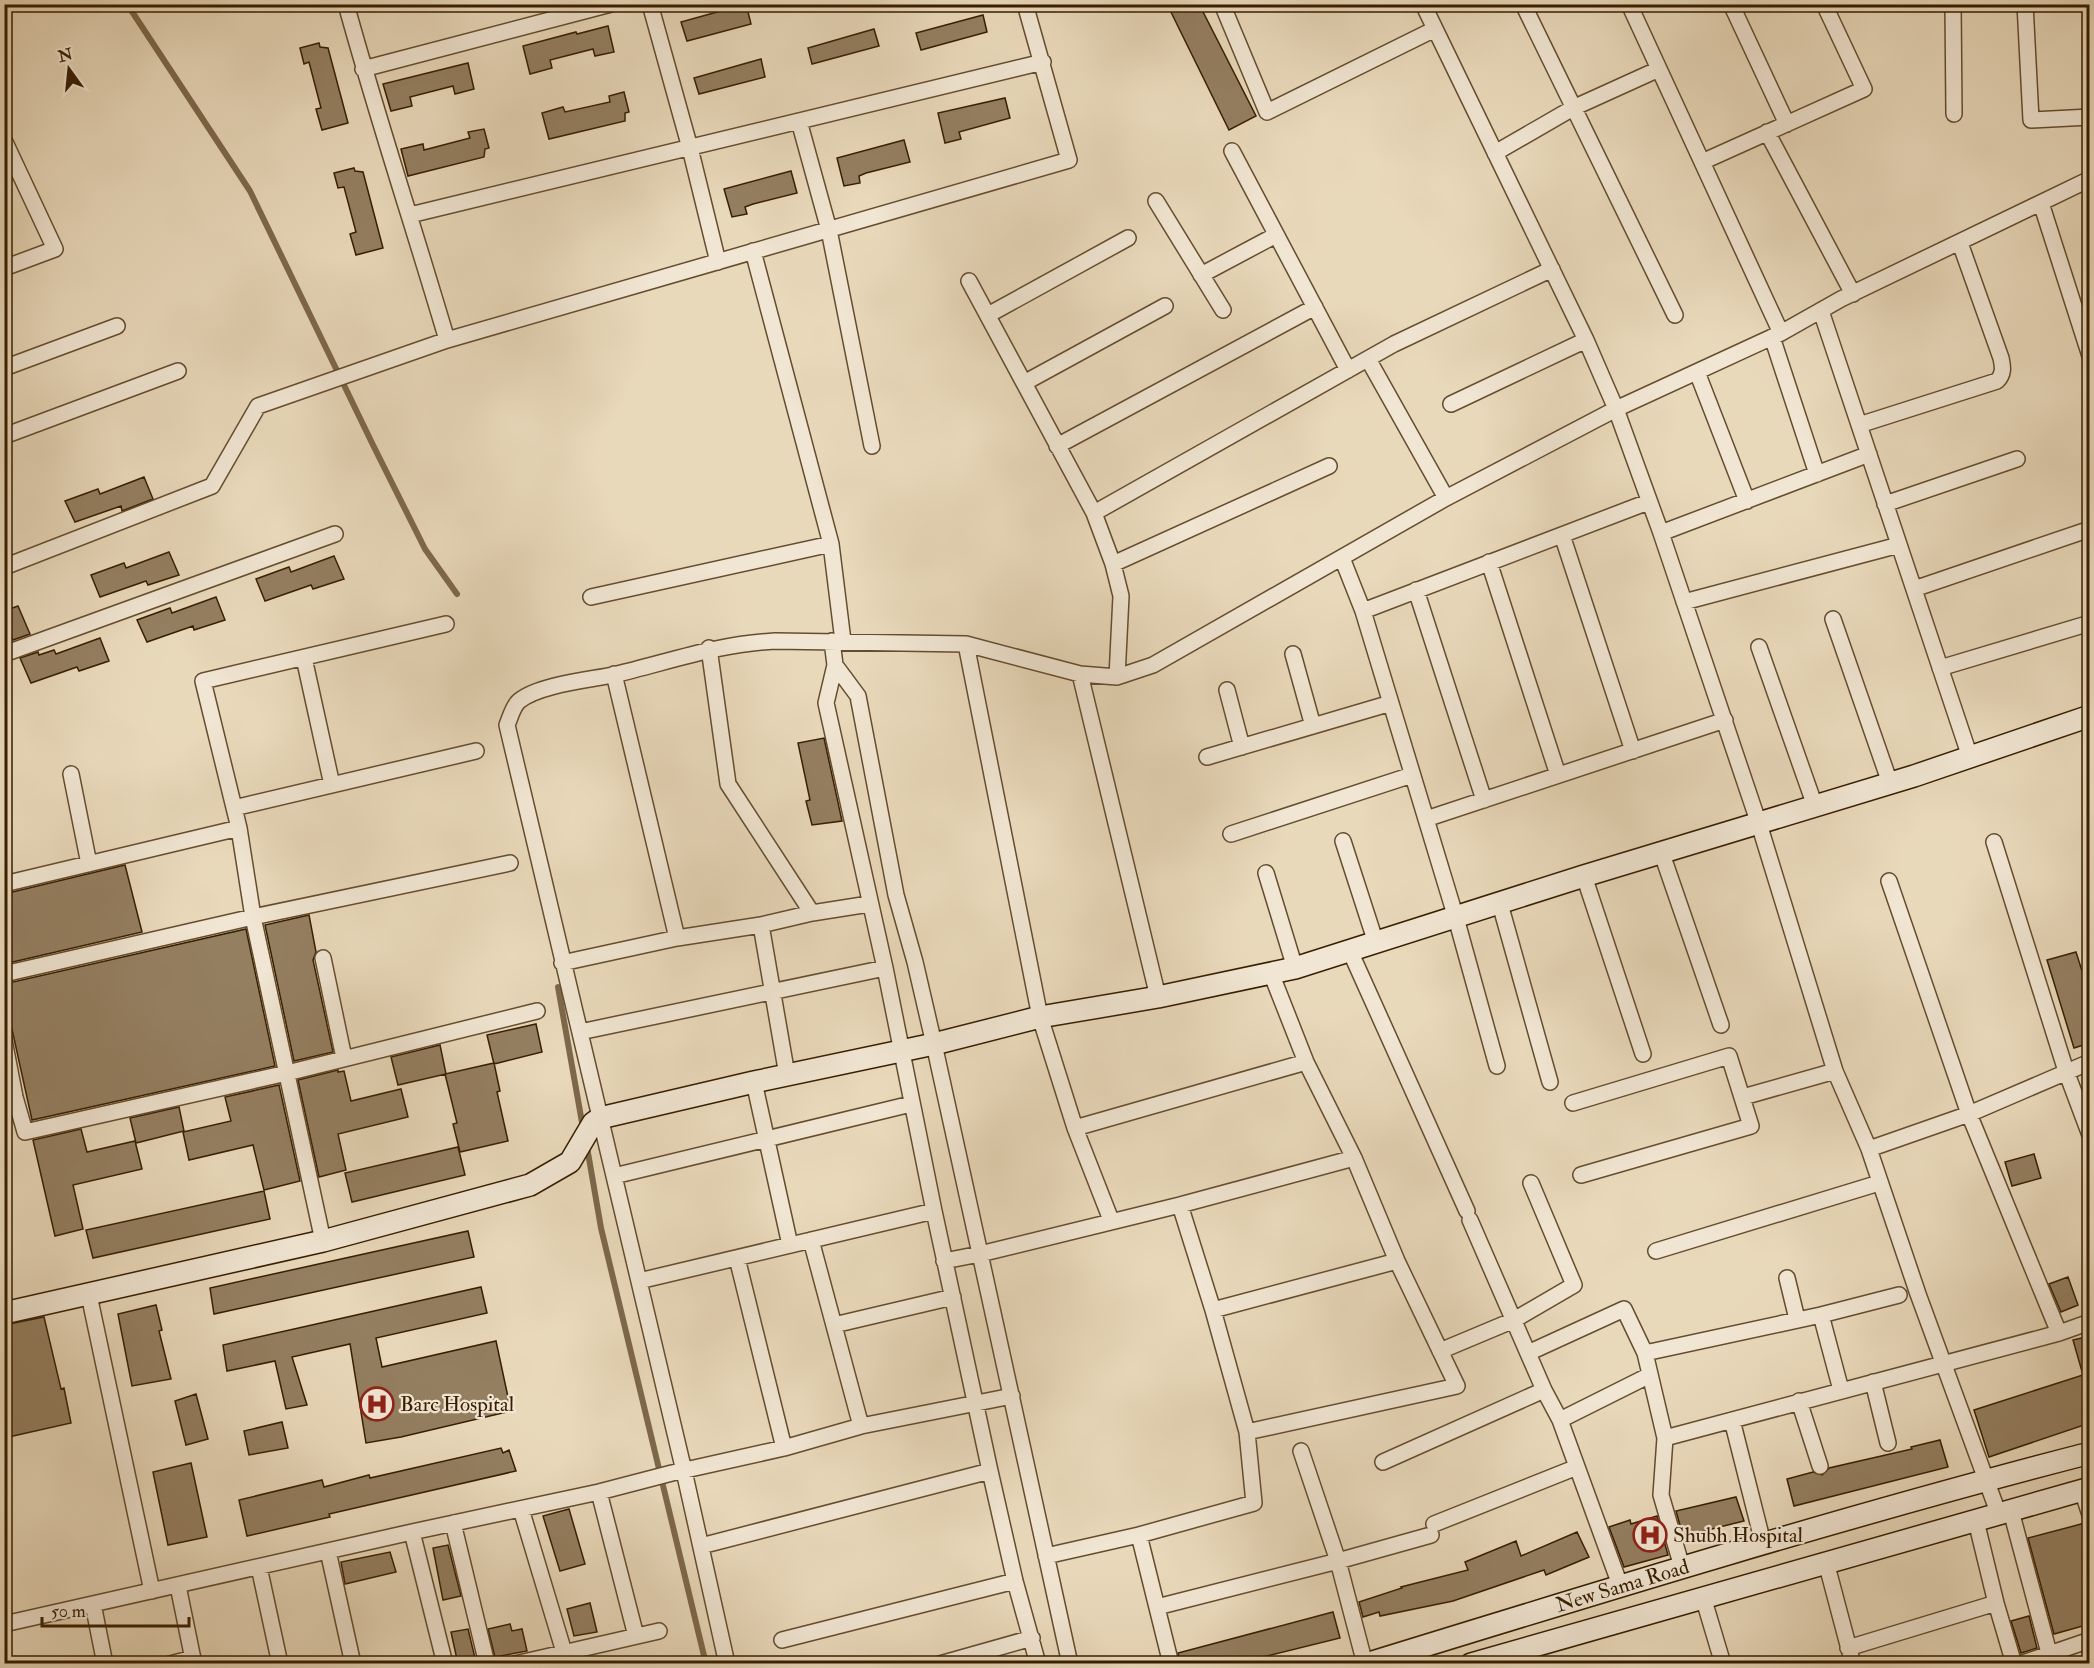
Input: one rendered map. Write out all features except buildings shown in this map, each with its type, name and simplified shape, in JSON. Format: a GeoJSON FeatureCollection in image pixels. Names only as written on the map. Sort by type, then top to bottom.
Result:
{"type":"FeatureCollection","features":[{"type":"Feature","properties":{"kind":"street"},"geometry":{"type":"LineString","coordinates":[[345,4],[447,340]]}},
{"type":"Feature","properties":{"kind":"street"},"geometry":{"type":"LineString","coordinates":[[363,69],[611,4]]}},
{"type":"Feature","properties":{"kind":"street"},"geometry":{"type":"LineString","coordinates":[[650,4],[690,148],[718,262]]}},
{"type":"Feature","properties":{"kind":"street"},"geometry":{"type":"LineString","coordinates":[[4,567],[212,486],[258,406],[447,340],[1069,160],[1025,4]]}},
{"type":"Feature","properties":{"kind":"street"},"geometry":{"type":"LineString","coordinates":[[1222,4],[1267,112],[1435,29]]}},
{"type":"Feature","properties":{"kind":"street"},"geometry":{"type":"LineString","coordinates":[[1423,4],[1586,340],[1616,409],[1725,720],[1835,1071],[1869,1149],[1879,1183],[1986,1480],[2005,1513],[2049,1653]]}},
{"type":"Feature","properties":{"kind":"street"},"geometry":{"type":"LineString","coordinates":[[1523,4],[1675,315]]}},
{"type":"Feature","properties":{"kind":"street"},"geometry":{"type":"LineString","coordinates":[[1629,4],[1702,162],[1776,335],[1817,474]]}},
{"type":"Feature","properties":{"kind":"street"},"geometry":{"type":"LineString","coordinates":[[1731,4],[1787,124]]}},
{"type":"Feature","properties":{"kind":"street"},"geometry":{"type":"LineString","coordinates":[[1702,162],[1864,89],[1824,4]]}},
{"type":"Feature","properties":{"kind":"street"},"geometry":{"type":"LineString","coordinates":[[1953,4],[1954,114]]}},
{"type":"Feature","properties":{"kind":"street"},"geometry":{"type":"LineString","coordinates":[[2025,4],[2031,120],[2090,117]]}},
{"type":"Feature","properties":{"kind":"street"},"geometry":{"type":"LineString","coordinates":[[410,215],[1043,62]]}},
{"type":"Feature","properties":{"kind":"street"},"geometry":{"type":"LineString","coordinates":[[1495,153],[1573,108],[1659,69]]}},
{"type":"Feature","properties":{"kind":"street"},"geometry":{"type":"LineString","coordinates":[[799,121],[829,230],[872,447]]}},
{"type":"Feature","properties":{"kind":"street"},"geometry":{"type":"LineString","coordinates":[[1767,132],[1853,294]]}},
{"type":"Feature","properties":{"kind":"street"},"geometry":{"type":"LineString","coordinates":[[4,140],[55,249],[4,268]]}},
{"type":"Feature","properties":{"kind":"street"},"geometry":{"type":"LineString","coordinates":[[1232,152],[1348,370]]}},
{"type":"Feature","properties":{"kind":"street"},"geometry":{"type":"LineString","coordinates":[[727,1664],[701,1546],[678,1472],[639,1281],[614,1176],[596,1121],[580,1032],[507,725],[519,701],[541,691],[710,648],[756,642],[966,644],[1080,674],[1117,677],[1153,665],[1446,498],[1616,409],[1776,335],[1853,294],[2090,179]]}},
{"type":"Feature","properties":{"kind":"street"},"geometry":{"type":"LineString","coordinates":[[1156,201],[1223,310]]}},
{"type":"Feature","properties":{"kind":"street"},"geometry":{"type":"LineString","coordinates":[[2041,203],[2090,356]]}},
{"type":"Feature","properties":{"kind":"street"},"geometry":{"type":"LineString","coordinates":[[1201,275],[1276,235]]}},
{"type":"Feature","properties":{"kind":"street"},"geometry":{"type":"LineString","coordinates":[[988,315],[1128,238]]}},
{"type":"Feature","properties":{"kind":"street"},"geometry":{"type":"LineString","coordinates":[[1859,425],[1997,381],[2002,376],[2001,358],[1960,243]]}},
{"type":"Feature","properties":{"kind":"street"},"geometry":{"type":"LineString","coordinates":[[753,251],[831,544],[838,641],[836,665],[826,703],[885,968],[911,1104],[990,1471],[1015,1581],[1038,1664]]}},
{"type":"Feature","properties":{"kind":"street"},"geometry":{"type":"LineString","coordinates":[[1094,513],[1394,344],[1552,269]]}},
{"type":"Feature","properties":{"kind":"street"},"geometry":{"type":"LineString","coordinates":[[969,281],[1094,513],[1113,564],[1121,596],[1117,677]]}},
{"type":"Feature","properties":{"kind":"street"},"geometry":{"type":"LineString","coordinates":[[1024,383],[1165,306]]}},
{"type":"Feature","properties":{"kind":"street"},"geometry":{"type":"LineString","coordinates":[[1058,446],[1315,308]]}},
{"type":"Feature","properties":{"kind":"street"},"geometry":{"type":"LineString","coordinates":[[1821,311],[1970,757]]}},
{"type":"Feature","properties":{"kind":"street"},"geometry":{"type":"LineString","coordinates":[[4,368],[117,326]]}},
{"type":"Feature","properties":{"kind":"street"},"geometry":{"type":"LineString","coordinates":[[1451,404],[1586,340]]}},
{"type":"Feature","properties":{"kind":"street"},"geometry":{"type":"LineString","coordinates":[[1368,359],[1446,498]]}},
{"type":"Feature","properties":{"kind":"street"},"geometry":{"type":"LineString","coordinates":[[4,436],[178,371]]}},
{"type":"Feature","properties":{"kind":"street"},"geometry":{"type":"LineString","coordinates":[[1697,372],[1747,501]]}},
{"type":"Feature","properties":{"kind":"street"},"geometry":{"type":"LineString","coordinates":[[1661,533],[1869,454]]}},
{"type":"Feature","properties":{"kind":"street"},"geometry":{"type":"LineString","coordinates":[[1885,504],[2017,459]]}},
{"type":"Feature","properties":{"kind":"street"},"geometry":{"type":"LineString","coordinates":[[1113,564],[1329,466]]}},
{"type":"Feature","properties":{"kind":"street"},"geometry":{"type":"LineString","coordinates":[[1363,610],[1648,502]]}},
{"type":"Feature","properties":{"kind":"street"},"geometry":{"type":"LineString","coordinates":[[1914,590],[2090,529]]}},
{"type":"Feature","properties":{"kind":"street"},"geometry":{"type":"LineString","coordinates":[[4,654],[335,534]]}},
{"type":"Feature","properties":{"kind":"street"},"geometry":{"type":"LineString","coordinates":[[1562,535],[1633,751]]}},
{"type":"Feature","properties":{"kind":"street"},"geometry":{"type":"LineString","coordinates":[[591,597],[831,544]]}},
{"type":"Feature","properties":{"kind":"street"},"geometry":{"type":"LineString","coordinates":[[1684,602],[1899,545]]}},
{"type":"Feature","properties":{"kind":"street"},"geometry":{"type":"LineString","coordinates":[[1342,558],[1363,610],[1456,918],[1497,1066]]}},
{"type":"Feature","properties":{"kind":"street"},"geometry":{"type":"LineString","coordinates":[[1489,562],[1558,775]]}},
{"type":"Feature","properties":{"kind":"street"},"geometry":{"type":"LineString","coordinates":[[1416,590],[1484,800]]}},
{"type":"Feature","properties":{"kind":"street"},"geometry":{"type":"LineString","coordinates":[[1833,619],[1890,783]]}},
{"type":"Feature","properties":{"kind":"street"},"geometry":{"type":"LineString","coordinates":[[1940,668],[2090,623]]}},
{"type":"Feature","properties":{"kind":"street"},"geometry":{"type":"LineString","coordinates":[[323,1241],[253,917],[234,808],[203,681],[446,624]]}},
{"type":"Feature","properties":{"kind":"street"},"geometry":{"type":"LineString","coordinates":[[966,644],[1040,1017],[1075,1128],[1111,1220]]}},
{"type":"Feature","properties":{"kind":"street"},"geometry":{"type":"LineString","coordinates":[[1759,647],[1815,806]]}},
{"type":"Feature","properties":{"kind":"street"},"geometry":{"type":"LineString","coordinates":[[710,648],[729,784],[812,913]]}},
{"type":"Feature","properties":{"kind":"street"},"geometry":{"type":"LineString","coordinates":[[1293,654],[1313,726]]}},
{"type":"Feature","properties":{"kind":"street"},"geometry":{"type":"LineString","coordinates":[[304,658],[332,785]]}},
{"type":"Feature","properties":{"kind":"street"},"geometry":{"type":"LineString","coordinates":[[836,665],[858,696],[896,895],[915,962],[934,1044],[1070,1664]]}},
{"type":"Feature","properties":{"kind":"street"},"geometry":{"type":"LineString","coordinates":[[614,674],[677,938]]}},
{"type":"Feature","properties":{"kind":"street"},"geometry":{"type":"LineString","coordinates":[[1080,674],[1158,997]]}},
{"type":"Feature","properties":{"kind":"street"},"geometry":{"type":"LineString","coordinates":[[1227,690],[1242,747]]}},
{"type":"Feature","properties":{"kind":"street"},"geometry":{"type":"LineString","coordinates":[[1207,757],[1390,703]]}},
{"type":"Feature","properties":{"kind":"street"},"geometry":{"type":"LineString","coordinates":[[4,1313],[323,1241],[530,1185],[570,1162],[596,1121],[754,1082],[934,1044],[1040,1017],[1158,997],[1295,968],[1584,876],[1890,783],[2090,716]]}},
{"type":"Feature","properties":{"kind":"street"},"geometry":{"type":"LineString","coordinates":[[1426,819],[1725,720]]}},
{"type":"Feature","properties":{"kind":"street"},"geometry":{"type":"LineString","coordinates":[[234,808],[476,751]]}},
{"type":"Feature","properties":{"kind":"street"},"geometry":{"type":"LineString","coordinates":[[71,774],[89,864]]}},
{"type":"Feature","properties":{"kind":"street"},"geometry":{"type":"LineString","coordinates":[[1231,834],[1412,775]]}},
{"type":"Feature","properties":{"kind":"street"},"geometry":{"type":"LineString","coordinates":[[4,884],[238,828]]}},
{"type":"Feature","properties":{"kind":"street"},"geometry":{"type":"LineString","coordinates":[[1343,842],[1376,943]]}},
{"type":"Feature","properties":{"kind":"street"},"geometry":{"type":"LineString","coordinates":[[1994,842],[2066,1071],[2090,1134]]}},
{"type":"Feature","properties":{"kind":"street"},"geometry":{"type":"LineString","coordinates":[[1662,854],[1721,1025]]}},
{"type":"Feature","properties":{"kind":"street"},"geometry":{"type":"LineString","coordinates":[[4,974],[253,917],[510,862]]}},
{"type":"Feature","properties":{"kind":"street"},"geometry":{"type":"LineString","coordinates":[[1266,873],[1295,968]]}},
{"type":"Feature","properties":{"kind":"street"},"geometry":{"type":"LineString","coordinates":[[1584,876],[1642,1054]]}},
{"type":"Feature","properties":{"kind":"street"},"geometry":{"type":"LineString","coordinates":[[1889,881],[1969,1114],[2059,1333]]}},
{"type":"Feature","properties":{"kind":"street"},"geometry":{"type":"LineString","coordinates":[[562,963],[677,938],[870,904]]}},
{"type":"Feature","properties":{"kind":"street"},"geometry":{"type":"LineString","coordinates":[[1500,904],[1550,1082]]}},
{"type":"Feature","properties":{"kind":"street"},"geometry":{"type":"LineString","coordinates":[[761,925],[787,1075]]}},
{"type":"Feature","properties":{"kind":"street"},"geometry":{"type":"LineString","coordinates":[[1350,951],[1544,1390],[1560,1420],[1620,1586]]}},
{"type":"Feature","properties":{"kind":"street"},"geometry":{"type":"LineString","coordinates":[[323,958],[344,1058]]}},
{"type":"Feature","properties":{"kind":"street"},"geometry":{"type":"LineString","coordinates":[[580,1032],[885,968]]}},
{"type":"Feature","properties":{"kind":"street"},"geometry":{"type":"LineString","coordinates":[[1247,1432],[1457,1386],[1397,1261],[1354,1158],[1306,1062],[1271,973]]}},
{"type":"Feature","properties":{"kind":"street"},"geometry":{"type":"LineString","coordinates":[[4,1040],[15,1097],[25,1132],[287,1073],[537,1011]]}},
{"type":"Feature","properties":{"kind":"street"},"geometry":{"type":"LineString","coordinates":[[1573,1103],[1729,1056],[1751,1126],[1581,1176]]}},
{"type":"Feature","properties":{"kind":"street"},"geometry":{"type":"LineString","coordinates":[[1075,1128],[1306,1062]]}},
{"type":"Feature","properties":{"kind":"street"},"geometry":{"type":"LineString","coordinates":[[1869,1149],[1969,1114],[2090,1062]]}},
{"type":"Feature","properties":{"kind":"street"},"geometry":{"type":"LineString","coordinates":[[1743,1097],[1835,1071]]}},
{"type":"Feature","properties":{"kind":"street"},"geometry":{"type":"LineString","coordinates":[[754,1082],[790,1245]]}},
{"type":"Feature","properties":{"kind":"street"},"geometry":{"type":"LineString","coordinates":[[614,1176],[911,1104]]}},
{"type":"Feature","properties":{"kind":"street"},"geometry":{"type":"LineString","coordinates":[[944,1261],[1180,1205],[1354,1158]]}},
{"type":"Feature","properties":{"kind":"street"},"geometry":{"type":"LineString","coordinates":[[1440,1351],[1514,1320],[1574,1285],[1531,1183]]}},
{"type":"Feature","properties":{"kind":"street"},"geometry":{"type":"LineString","coordinates":[[1656,1251],[1879,1183]]}},
{"type":"Feature","properties":{"kind":"street"},"geometry":{"type":"LineString","coordinates":[[1046,1556],[1139,1535],[1254,1503],[1247,1432],[1213,1310],[1180,1205]]}},
{"type":"Feature","properties":{"kind":"street"},"geometry":{"type":"LineString","coordinates":[[639,1281],[934,1211]]}},
{"type":"Feature","properties":{"kind":"street"},"geometry":{"type":"LineString","coordinates":[[811,1240],[861,1426]]}},
{"type":"Feature","properties":{"kind":"street"},"geometry":{"type":"LineString","coordinates":[[737,1258],[784,1448]]}},
{"type":"Feature","properties":{"kind":"street"},"geometry":{"type":"LineString","coordinates":[[1213,1310],[1397,1261]]}},
{"type":"Feature","properties":{"kind":"street"},"geometry":{"type":"LineString","coordinates":[[1786,1278],[1797,1319]]}},
{"type":"Feature","properties":{"kind":"street"},"geometry":{"type":"LineString","coordinates":[[89,1295],[152,1591]]}},
{"type":"Feature","properties":{"kind":"street"},"geometry":{"type":"LineString","coordinates":[[1645,1353],[1821,1315],[1899,1295]]}},
{"type":"Feature","properties":{"kind":"street"},"geometry":{"type":"LineString","coordinates":[[834,1325],[952,1297]]}},
{"type":"Feature","properties":{"kind":"street"},"geometry":{"type":"LineString","coordinates":[[1528,1353],[1624,1309],[1645,1353],[1665,1438],[1661,1495],[1682,1568]]}},
{"type":"Feature","properties":{"kind":"street"},"geometry":{"type":"LineString","coordinates":[[1821,1315],[1841,1390]]}},
{"type":"Feature","properties":{"kind":"street"},"geometry":{"type":"LineString","coordinates":[[1665,1438],[2059,1333],[2090,1322]]}},
{"type":"Feature","properties":{"kind":"street"},"geometry":{"type":"LineString","coordinates":[[1560,1420],[1650,1375]]}},
{"type":"Feature","properties":{"kind":"street"},"geometry":{"type":"LineString","coordinates":[[1873,1382],[1888,1443]]}},
{"type":"Feature","properties":{"kind":"street"},"geometry":{"type":"LineString","coordinates":[[1383,1462],[1544,1390]]}},
{"type":"Feature","properties":{"kind":"street"},"geometry":{"type":"LineString","coordinates":[[4,1624],[600,1492],[784,1448],[861,1426],[1012,1396]]}},
{"type":"Feature","properties":{"kind":"street"},"geometry":{"type":"LineString","coordinates":[[1799,1401],[1820,1466]]}},
{"type":"Feature","properties":{"kind":"street"},"geometry":{"type":"LineString","coordinates":[[1732,1420],[1760,1531]]}},
{"type":"Feature","properties":{"kind":"street"},"geometry":{"type":"LineString","coordinates":[[1301,1451],[1338,1561],[1365,1664]]}},
{"type":"Feature","properties":{"kind":"street","name":"New Sama Road"},"geometry":{"type":"LineString","coordinates":[[1365,1664],[1620,1586],[1986,1480],[2090,1453]]}},
{"type":"Feature","properties":{"kind":"street"},"geometry":{"type":"LineString","coordinates":[[1157,1607],[1338,1561],[1432,1530],[1577,1467]]}},
{"type":"Feature","properties":{"kind":"street"},"geometry":{"type":"LineString","coordinates":[[701,1546],[990,1471]]}},
{"type":"Feature","properties":{"kind":"street"},"geometry":{"type":"LineString","coordinates":[[2086,1489],[2090,1515]]}},
{"type":"Feature","properties":{"kind":"street","name":"New Sama Road"},"geometry":{"type":"LineString","coordinates":[[1484,1662],[1702,1597],[2086,1489]]}},
{"type":"Feature","properties":{"kind":"street"},"geometry":{"type":"LineString","coordinates":[[600,1492],[636,1636]]}},
{"type":"Feature","properties":{"kind":"street"},"geometry":{"type":"LineString","coordinates":[[522,1509],[564,1652]]}},
{"type":"Feature","properties":{"kind":"street"},"geometry":{"type":"LineString","coordinates":[[1976,1521],[2014,1664]]}},
{"type":"Feature","properties":{"kind":"street"},"geometry":{"type":"LineString","coordinates":[[453,1524],[487,1664]]}},
{"type":"Feature","properties":{"kind":"street"},"geometry":{"type":"LineString","coordinates":[[412,1532],[445,1664]]}},
{"type":"Feature","properties":{"kind":"street"},"geometry":{"type":"LineString","coordinates":[[1139,1535],[1171,1664]]}},
{"type":"Feature","properties":{"kind":"street"},"geometry":{"type":"LineString","coordinates":[[328,1551],[353,1664]]}},
{"type":"Feature","properties":{"kind":"street"},"geometry":{"type":"LineString","coordinates":[[1826,1562],[1853,1664]]}},
{"type":"Feature","properties":{"kind":"street"},"geometry":{"type":"LineString","coordinates":[[259,1567],[280,1664]]}},
{"type":"Feature","properties":{"kind":"street"},"geometry":{"type":"LineString","coordinates":[[782,1640],[1015,1581]]}},
{"type":"Feature","properties":{"kind":"street"},"geometry":{"type":"LineString","coordinates":[[170,1664],[194,1661],[178,1586]]}},
{"type":"Feature","properties":{"kind":"street"},"geometry":{"type":"LineString","coordinates":[[1702,1597],[1723,1664]]}},
{"type":"Feature","properties":{"kind":"street"},"geometry":{"type":"LineString","coordinates":[[1848,1647],[1996,1603]]}},
{"type":"Feature","properties":{"kind":"street"},"geometry":{"type":"LineString","coordinates":[[93,1604],[105,1664]]}},
{"type":"Feature","properties":{"kind":"street"},"geometry":{"type":"LineString","coordinates":[[515,1664],[659,1631]]}},
{"type":"Feature","properties":{"kind":"street"},"geometry":{"type":"LineString","coordinates":[[943,1663],[1032,1638]]}},
{"type":"Feature","properties":{"kind":"street"},"geometry":{"type":"LineString","coordinates":[[2019,1664],[2090,1640]]}},
{"type":"Feature","properties":{"kind":"waterway"},"geometry":{"type":"LineString","coordinates":[[127,4],[250,191],[425,549],[457,594]]}},
{"type":"Feature","properties":{"kind":"waterway"},"geometry":{"type":"LineString","coordinates":[[558,987],[583,1128]]}},
{"type":"Feature","properties":{"kind":"waterway"},"geometry":{"type":"LineString","coordinates":[[587,1147],[601,1228],[706,1664]]}},
{"type":"Feature","properties":{"kind":"place","name":"Barc Hospital"},"geometry":{"type":"Point","coordinates":[377,1404]}},
{"type":"Feature","properties":{"kind":"place","name":"Shubh Hospital"},"geometry":{"type":"Point","coordinates":[1650,1535]}}]}
